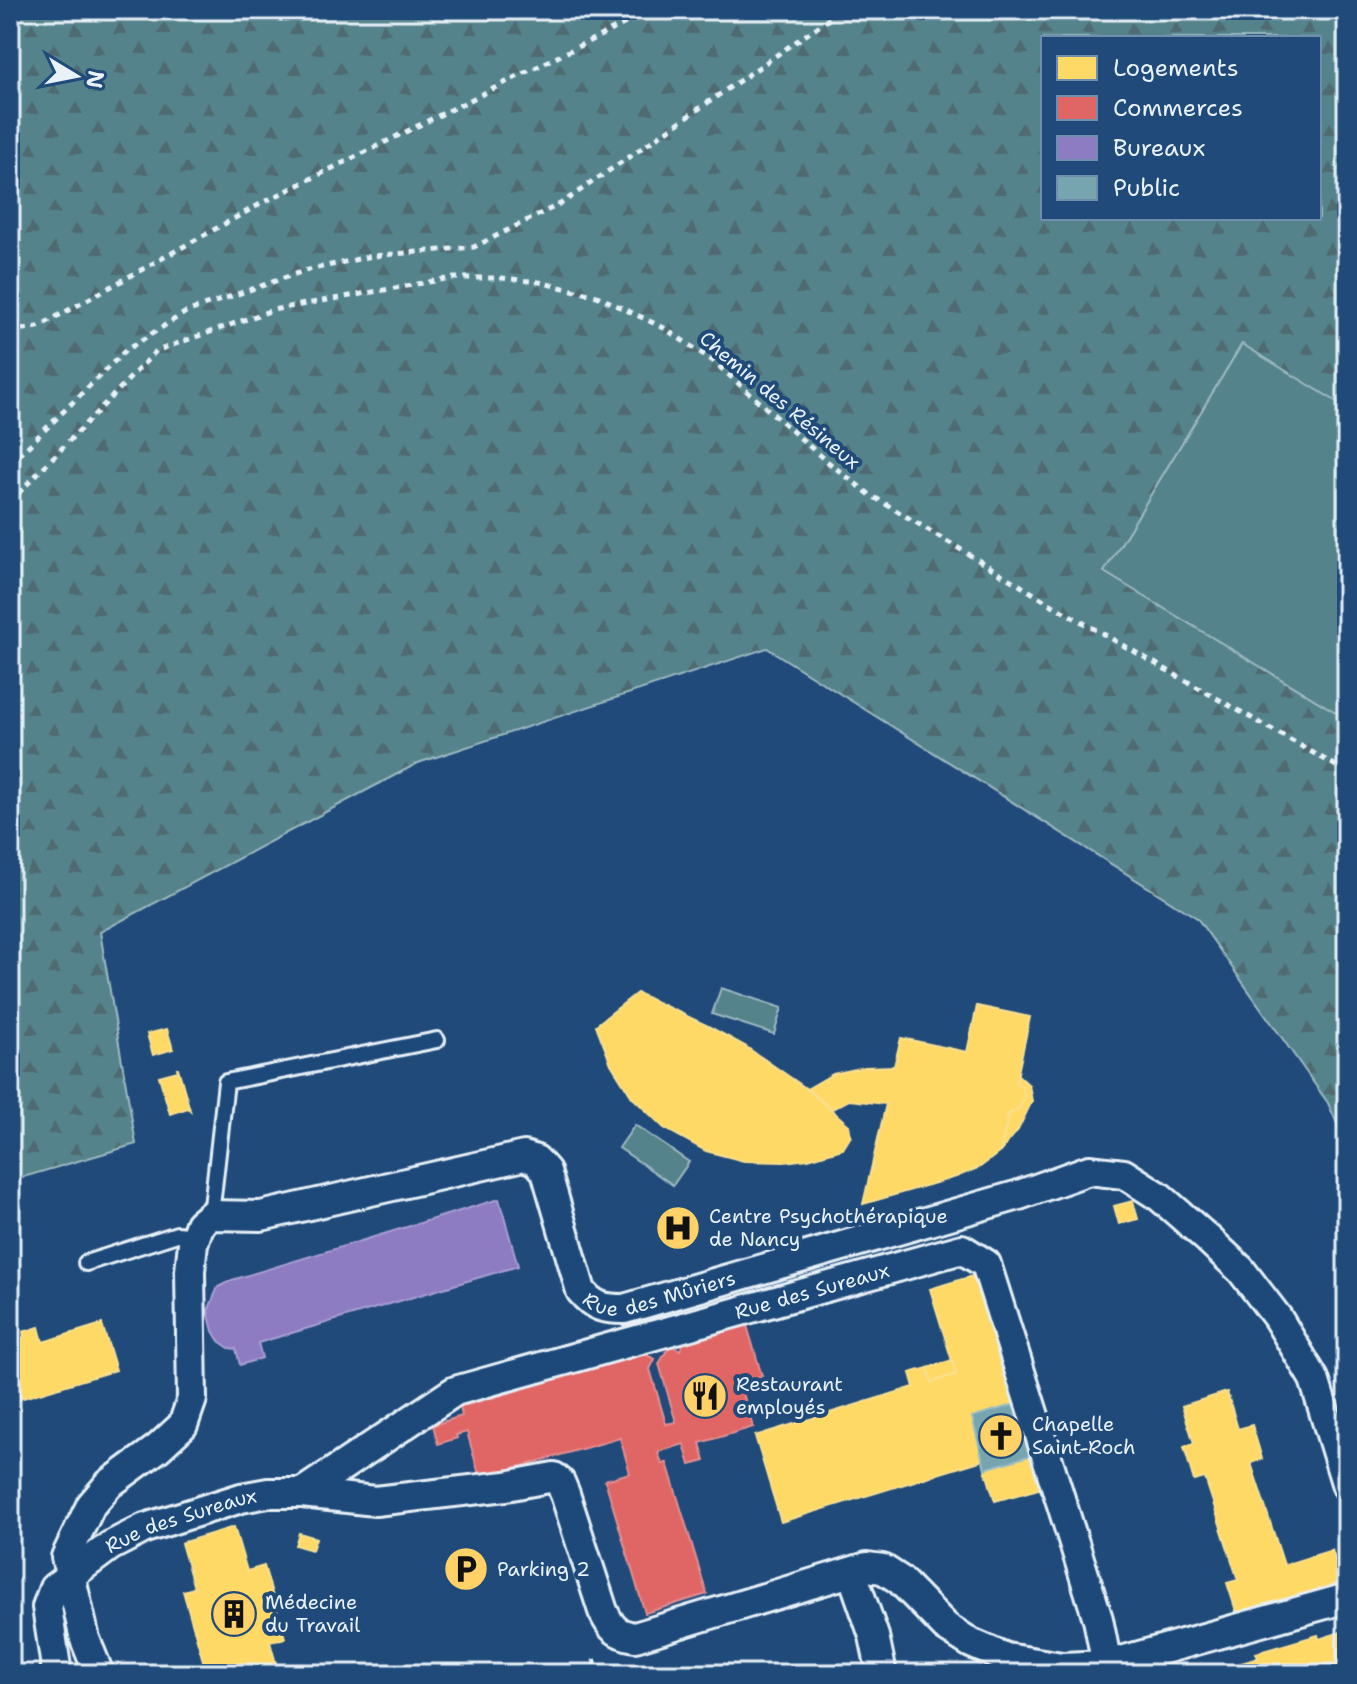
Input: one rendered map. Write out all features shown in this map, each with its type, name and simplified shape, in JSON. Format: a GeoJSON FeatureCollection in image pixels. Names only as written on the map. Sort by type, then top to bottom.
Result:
{"type":"FeatureCollection","features":[{"type":"Feature","properties":{"kind":"street","name":"Rue des Mûriers"},"geometry":{"type":"LineString","coordinates":[[203,1226],[261,1216],[524,1156],[536,1160],[546,1171],[581,1291],[591,1304],[605,1309],[624,1309],[1019,1195],[1089,1170],[1124,1174],[1160,1197],[1208,1239],[1241,1270],[1277,1317],[1314,1379],[1347,1486]]}},
{"type":"Feature","properties":{"kind":"street"},"geometry":{"type":"LineString","coordinates":[[99,1674],[85,1639],[66,1557],[91,1505],[109,1484],[183,1425],[192,1399],[190,1271],[203,1226]]}},
{"type":"Feature","properties":{"kind":"street","name":"Rue des Sureaux"},"geometry":{"type":"LineString","coordinates":[[302,1493],[455,1391],[962,1249],[986,1264],[1098,1619],[1107,1665]]}},
{"type":"Feature","properties":{"kind":"street","name":"Rue des Sureaux"},"geometry":{"type":"LineString","coordinates":[[70,1576],[110,1546],[145,1528],[241,1498],[268,1493],[302,1493],[375,1501],[506,1486],[554,1477],[565,1494],[603,1611],[611,1627],[620,1635],[635,1637],[852,1573]]}},
{"type":"Feature","properties":{"kind":"street"},"geometry":{"type":"LineString","coordinates":[[882,1674],[874,1636],[852,1573],[867,1567],[883,1569],[900,1580],[946,1627],[971,1643],[1006,1658],[1062,1667],[1107,1665],[1347,1598]]}},
{"type":"Feature","properties":{"kind":"street"},"geometry":{"type":"LineString","coordinates":[[57,1674],[47,1607],[54,1588],[70,1576]]}},
{"type":"Feature","properties":{"kind":"lane"},"geometry":{"type":"LineString","coordinates":[[86,1263],[203,1226],[226,1082],[437,1040]]}},
{"type":"Feature","properties":{"kind":"path"},"geometry":{"type":"LineString","coordinates":[[10,331],[38,327],[264,202],[652,10]]}},
{"type":"Feature","properties":{"kind":"path"},"geometry":{"type":"LineString","coordinates":[[10,464],[126,350],[186,312],[304,271],[372,256],[474,247],[562,203],[842,10]]}},
{"type":"Feature","properties":{"kind":"path","name":"Chemin des Résineux"},"geometry":{"type":"LineString","coordinates":[[10,502],[156,351],[287,307],[451,278],[539,282],[597,296],[664,328],[713,361],[824,459],[869,494],[1059,609],[1347,772]]}},
{"type":"Feature","properties":{"kind":"path"},"geometry":{"type":"LineString","coordinates":[[594,1659],[598,1674]]}},
{"type":"Feature","properties":{"kind":"green space"},"geometry":{"type":"Polygon","coordinates":[[[10,10],[1347,10],[1347,1146],[1328,1103],[1197,918],[767,648],[418,763],[100,932],[136,1144],[10,1181],[10,10]]]}},
{"type":"Feature","properties":{"kind":"green space"},"geometry":{"type":"Polygon","coordinates":[[[1242,344],[1347,408],[1347,719],[1104,572],[1242,344]]]}},
{"type":"Feature","properties":{"kind":"green space"},"geometry":{"type":"Polygon","coordinates":[[[721,988],[782,1008],[774,1034],[712,1014],[721,988]]]}},
{"type":"Feature","properties":{"kind":"green space"},"geometry":{"type":"Polygon","coordinates":[[[635,1125],[689,1162],[673,1185],[619,1148],[635,1125]]]}},
{"type":"Feature","properties":{"kind":"building: Logements"},"geometry":{"type":"Polygon","coordinates":[[[637,993],[745,1046],[807,1089],[849,1125],[851,1136],[843,1149],[784,1162],[744,1161],[706,1151],[664,1128],[632,1097],[611,1064],[596,1025],[637,993]]]}},
{"type":"Feature","properties":{"kind":"building: Logements"},"geometry":{"type":"Polygon","coordinates":[[[977,1006],[1030,1017],[1016,1082],[1025,1096],[1019,1109],[1009,1114],[1000,1152],[980,1167],[956,1177],[863,1204],[886,1104],[849,1100],[832,1109],[807,1089],[833,1074],[865,1067],[894,1066],[901,1038],[967,1052],[977,1006]]]}},
{"type":"Feature","properties":{"kind":"building: Logements"},"geometry":{"type":"Polygon","coordinates":[[[167,1029],[173,1049],[153,1055],[147,1034],[167,1029]]]}},
{"type":"Feature","properties":{"kind":"building: Logements"},"geometry":{"type":"Polygon","coordinates":[[[178,1068],[190,1110],[170,1114],[159,1076],[178,1071],[178,1068]]]}},
{"type":"Feature","properties":{"kind":"building: Logements"},"geometry":{"type":"Polygon","coordinates":[[[1018,1075],[1029,1085],[1032,1101],[1018,1130],[1000,1152],[1009,1114],[1019,1109],[1025,1096],[1016,1082],[1018,1075]]]}},
{"type":"Feature","properties":{"kind":"building: Logements"},"geometry":{"type":"Polygon","coordinates":[[[1133,1201],[1138,1219],[1119,1224],[1114,1206],[1133,1201]]]}},
{"type":"Feature","properties":{"kind":"building: Logements"},"geometry":{"type":"Polygon","coordinates":[[[972,1276],[977,1278],[1016,1404],[972,1417],[983,1460],[781,1522],[755,1436],[914,1387],[910,1373],[928,1368],[932,1382],[956,1374],[930,1289],[972,1276]]]}},
{"type":"Feature","properties":{"kind":"building: Logements"},"geometry":{"type":"Polygon","coordinates":[[[102,1324],[116,1370],[10,1402],[10,1341],[24,1337],[23,1332],[39,1327],[43,1342],[102,1324]]]}},
{"type":"Feature","properties":{"kind":"building: Logements"},"geometry":{"type":"Polygon","coordinates":[[[952,1360],[956,1374],[932,1382],[928,1368],[952,1360]]]}},
{"type":"Feature","properties":{"kind":"building: Logements"},"geometry":{"type":"Polygon","coordinates":[[[1227,1392],[1238,1429],[1252,1425],[1262,1459],[1251,1463],[1284,1565],[1332,1550],[1343,1582],[1238,1617],[1227,1583],[1238,1580],[1205,1478],[1194,1481],[1184,1447],[1194,1443],[1182,1406],[1227,1392]]]}},
{"type":"Feature","properties":{"kind":"building: Logements"},"geometry":{"type":"Polygon","coordinates":[[[1032,1455],[1042,1488],[995,1501],[985,1469],[1032,1455]]]}},
{"type":"Feature","properties":{"kind":"building: Logements","name":"Médecine du Travail"},"geometry":{"type":"Polygon","coordinates":[[[234,1527],[247,1571],[264,1566],[285,1638],[270,1642],[279,1674],[219,1674],[216,1661],[204,1664],[183,1591],[194,1588],[181,1543],[234,1527]]]}},
{"type":"Feature","properties":{"kind":"building: Logements"},"geometry":{"type":"Polygon","coordinates":[[[299,1533],[316,1538],[312,1550],[295,1545],[299,1533]]]}},
{"type":"Feature","properties":{"kind":"building: Logements"},"geometry":{"type":"Polygon","coordinates":[[[1347,1630],[1347,1671],[1337,1674],[1217,1674],[1216,1671],[1258,1658],[1256,1653],[1347,1630]]]}},
{"type":"Feature","properties":{"kind":"building: Commerces"},"geometry":{"type":"Polygon","coordinates":[[[745,1319],[762,1376],[740,1383],[753,1427],[700,1443],[705,1461],[690,1465],[684,1444],[658,1452],[662,1464],[667,1463],[707,1594],[645,1613],[605,1480],[630,1473],[620,1438],[480,1478],[467,1432],[438,1444],[433,1425],[462,1416],[460,1407],[645,1354],[655,1359],[650,1369],[666,1424],[676,1422],[659,1364],[670,1345],[680,1350],[687,1336],[745,1319]]]}},
{"type":"Feature","properties":{"kind":"building: Bureaux"},"geometry":{"type":"Polygon","coordinates":[[[499,1199],[518,1266],[258,1343],[262,1358],[240,1365],[236,1349],[219,1341],[213,1331],[208,1311],[218,1287],[232,1280],[499,1199]]]}},
{"type":"Feature","properties":{"kind":"building: Public","name":"Chapelle Saint-Roch"},"geometry":{"type":"Polygon","coordinates":[[[1016,1404],[1032,1455],[985,1469],[972,1417],[1016,1404]]]}},
{"type":"Feature","properties":{"kind":"place","name":"Centre Psychothérapique de Nancy"},"geometry":{"type":"Point","coordinates":[678,1228]}},
{"type":"Feature","properties":{"kind":"place","name":"Restaurant employés"},"geometry":{"type":"Point","coordinates":[705,1396]}},
{"type":"Feature","properties":{"kind":"place","name":"Chapelle Saint-Roch"},"geometry":{"type":"Point","coordinates":[1001,1436]}},
{"type":"Feature","properties":{"kind":"place","name":"Parking 2"},"geometry":{"type":"Point","coordinates":[466,1569]}},
{"type":"Feature","properties":{"kind":"place","name":"Médecine du Travail"},"geometry":{"type":"Point","coordinates":[234,1614]}}]}
